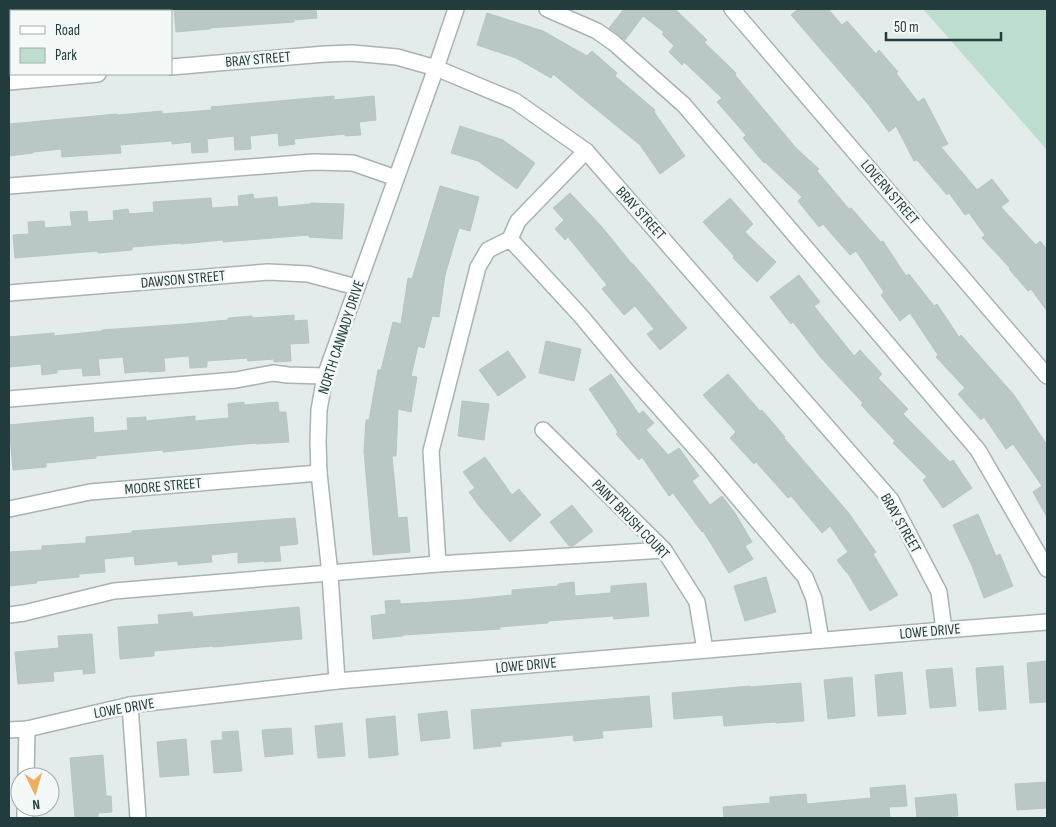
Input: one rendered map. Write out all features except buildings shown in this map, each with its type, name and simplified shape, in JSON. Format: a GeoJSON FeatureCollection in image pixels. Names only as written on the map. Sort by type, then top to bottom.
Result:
{"type":"FeatureCollection","features":[{"type":"Feature","properties":{"kind":"street","name":"NORTH CANNADY DRIVE"},"geometry":{"type":"LineString","coordinates":[[337,681],[330,574],[319,473],[319,410],[325,376],[456,9]]}},
{"type":"Feature","properties":{"kind":"street"},"geometry":{"type":"LineString","coordinates":[[548,9],[603,35],[684,105],[978,450],[1047,569]]}},
{"type":"Feature","properties":{"kind":"street","name":"LOVERN STREET"},"geometry":{"type":"LineString","coordinates":[[732,9],[1047,376]]}},
{"type":"Feature","properties":{"kind":"street","name":"BRAY STREET"},"geometry":{"type":"LineString","coordinates":[[172,67],[324,54],[352,53],[397,57],[436,68],[515,101],[586,152],[891,500],[939,592],[944,630]]}},
{"type":"Feature","properties":{"kind":"street"},"geometry":{"type":"LineString","coordinates":[[9,82],[40,76],[69,75]]}},
{"type":"Feature","properties":{"kind":"street"},"geometry":{"type":"LineString","coordinates":[[438,564],[431,451],[478,268],[488,250],[510,239],[518,221],[586,152]]}},
{"type":"Feature","properties":{"kind":"street"},"geometry":{"type":"LineString","coordinates":[[9,186],[313,162],[353,163],[396,178]]}},
{"type":"Feature","properties":{"kind":"street"},"geometry":{"type":"LineString","coordinates":[[510,239],[581,316],[805,577],[814,599],[821,640]]}},
{"type":"Feature","properties":{"kind":"street","name":"DAWSON STREET"},"geometry":{"type":"LineString","coordinates":[[9,293],[268,272],[308,274],[356,287]]}},
{"type":"Feature","properties":{"kind":"street"},"geometry":{"type":"LineString","coordinates":[[9,399],[236,380],[273,373],[325,376]]}},
{"type":"Feature","properties":{"kind":"street","name":"PAINT BRUSH COURT"},"geometry":{"type":"LineString","coordinates":[[543,430],[664,550],[698,602],[705,650]]}},
{"type":"Feature","properties":{"kind":"street","name":"MOORE STREET"},"geometry":{"type":"LineString","coordinates":[[9,509],[90,492],[319,473]]}},
{"type":"Feature","properties":{"kind":"street"},"geometry":{"type":"LineString","coordinates":[[9,615],[114,592],[438,564],[664,550]]}},
{"type":"Feature","properties":{"kind":"street","name":"LOWE DRIVE"},"geometry":{"type":"LineString","coordinates":[[9,730],[28,729],[130,705],[337,681],[1047,622]]}},
{"type":"Feature","properties":{"kind":"street"},"geometry":{"type":"LineString","coordinates":[[130,705],[138,818]]}},
{"type":"Feature","properties":{"kind":"street"},"geometry":{"type":"LineString","coordinates":[[26,767],[28,729]]}},
{"type":"Feature","properties":{"kind":"green space"},"geometry":{"type":"Polygon","coordinates":[[[923,9],[1047,9],[1047,150],[923,9]]]}}]}
